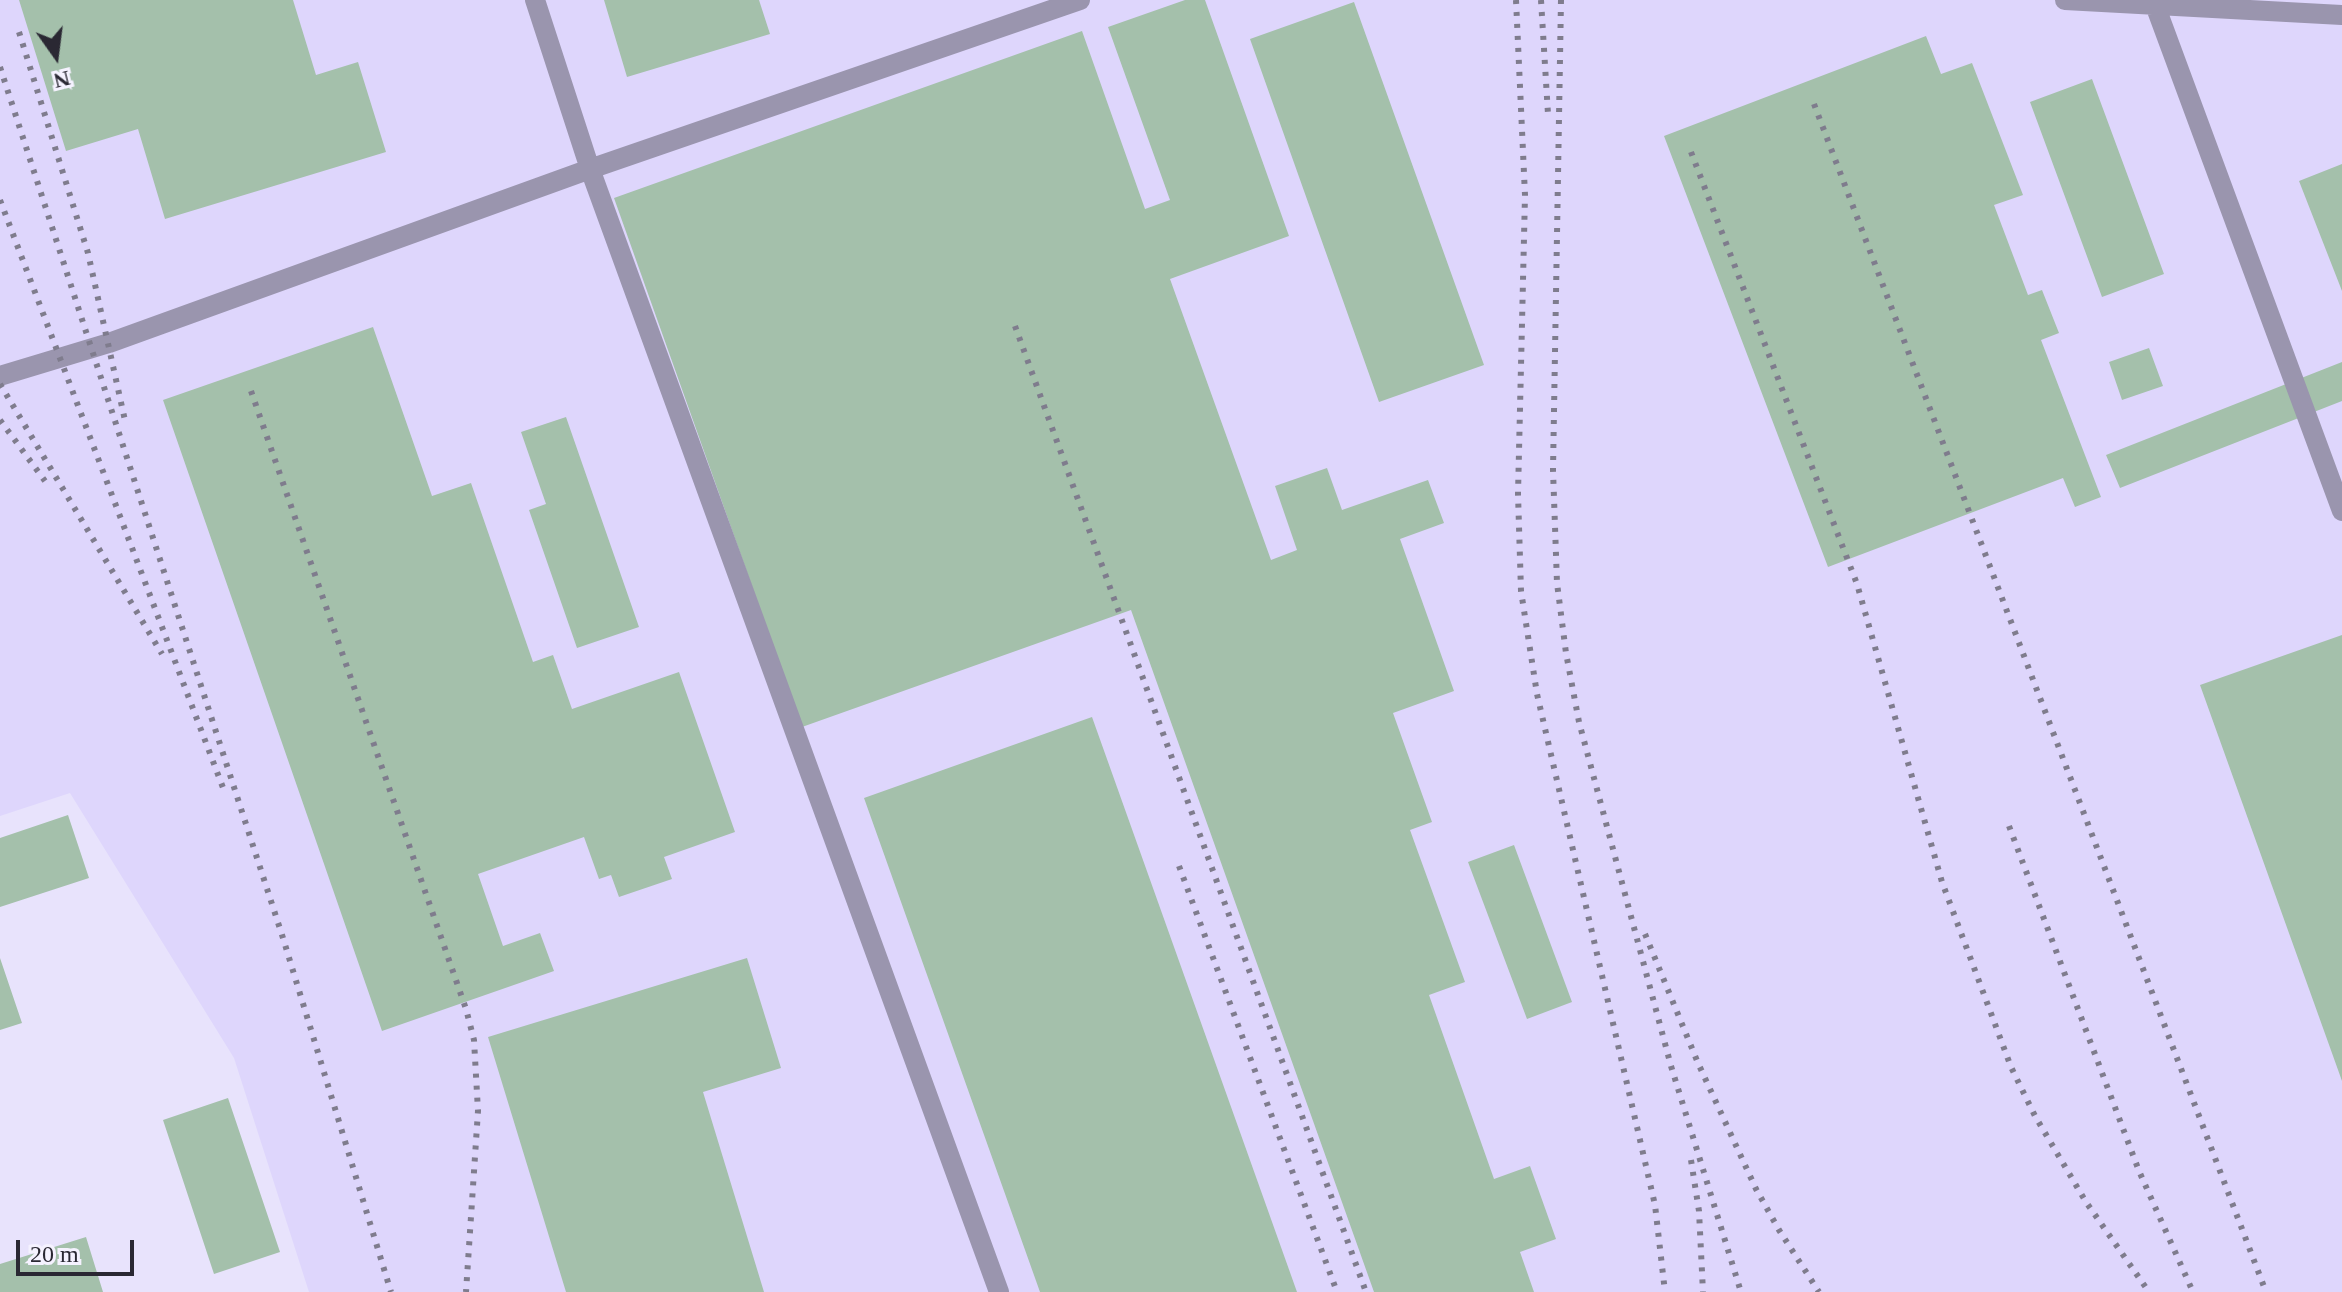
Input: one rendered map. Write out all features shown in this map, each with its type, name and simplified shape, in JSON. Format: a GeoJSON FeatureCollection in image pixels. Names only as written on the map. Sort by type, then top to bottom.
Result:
{"type":"FeatureCollection","features":[{"type":"Feature","properties":{"kind":"lane"},"geometry":{"type":"LineString","coordinates":[[535,0],[590,169],[999,1292]]}},
{"type":"Feature","properties":{"kind":"lane"},"geometry":{"type":"LineString","coordinates":[[0,376],[109,343],[590,169],[1080,0]]}},
{"type":"Feature","properties":{"kind":"lane"},"geometry":{"type":"LineString","coordinates":[[2065,0],[2342,15]]}},
{"type":"Feature","properties":{"kind":"lane"},"geometry":{"type":"LineString","coordinates":[[2155,5],[2342,511]]}},
{"type":"Feature","properties":{"kind":"shaded area"},"geometry":{"type":"Polygon","coordinates":[[[0,0],[2342,0],[2342,1292],[309,1292],[234,1058],[70,793],[0,816],[0,0]]]}},
{"type":"Feature","properties":{"kind":"building"},"geometry":{"type":"Polygon","coordinates":[[[19,0],[293,0],[316,75],[358,62],[386,152],[165,219],[138,129],[66,151],[19,0]]]}},
{"type":"Feature","properties":{"kind":"building"},"geometry":{"type":"Polygon","coordinates":[[[604,0],[759,0],[770,34],[627,77],[604,0]]]}},
{"type":"Feature","properties":{"kind":"building"},"geometry":{"type":"Polygon","coordinates":[[[1185,0],[1205,0],[1289,236],[1170,279],[1271,560],[1297,550],[1275,486],[1327,468],[1342,510],[1428,480],[1444,523],[1400,539],[1454,691],[1393,713],[1432,822],[1410,830],[1465,982],[1429,995],[1494,1179],[1530,1166],[1556,1239],[1520,1252],[1534,1292],[1374,1292],[1131,610],[802,727],[614,198],[1082,31],[1145,209],[1170,200],[1108,27],[1185,0]]]}},
{"type":"Feature","properties":{"kind":"building"},"geometry":{"type":"Polygon","coordinates":[[[1354,2],[1484,365],[1379,402],[1250,39],[1354,2]]]}},
{"type":"Feature","properties":{"kind":"building"},"geometry":{"type":"Polygon","coordinates":[[[1926,36],[1941,74],[1972,63],[2023,195],[1994,205],[2028,295],[2042,290],[2059,333],[2041,340],[2101,497],[2075,507],[2063,478],[1828,567],[1664,136],[1926,36]]]}},
{"type":"Feature","properties":{"kind":"building"},"geometry":{"type":"Polygon","coordinates":[[[2092,79],[2164,274],[2102,297],[2030,102],[2092,79]]]}},
{"type":"Feature","properties":{"kind":"building"},"geometry":{"type":"Polygon","coordinates":[[[2342,164],[2342,291],[2299,181],[2342,164]]]}},
{"type":"Feature","properties":{"kind":"building"},"geometry":{"type":"Polygon","coordinates":[[[373,327],[432,496],[471,483],[533,662],[553,655],[572,709],[679,672],[735,832],[664,857],[672,879],[619,897],[611,875],[599,879],[584,837],[478,874],[503,946],[540,933],[554,971],[382,1031],[163,400],[373,327]]]}},
{"type":"Feature","properties":{"kind":"building"},"geometry":{"type":"Polygon","coordinates":[[[2149,348],[2163,386],[2122,400],[2109,362],[2149,348]]]}},
{"type":"Feature","properties":{"kind":"building"},"geometry":{"type":"Polygon","coordinates":[[[2342,362],[2342,401],[2120,488],[2106,455],[2342,362]]]}},
{"type":"Feature","properties":{"kind":"building"},"geometry":{"type":"Polygon","coordinates":[[[566,417],[639,627],[577,648],[529,510],[546,504],[521,432],[566,417]]]}},
{"type":"Feature","properties":{"kind":"building"},"geometry":{"type":"Polygon","coordinates":[[[2342,635],[2342,1081],[2200,685],[2342,635]]]}},
{"type":"Feature","properties":{"kind":"building"},"geometry":{"type":"Polygon","coordinates":[[[1092,717],[1297,1292],[1040,1292],[864,798],[1092,717]]]}},
{"type":"Feature","properties":{"kind":"building"},"geometry":{"type":"Polygon","coordinates":[[[68,815],[89,878],[0,907],[0,838],[68,815]]]}},
{"type":"Feature","properties":{"kind":"building"},"geometry":{"type":"Polygon","coordinates":[[[1514,845],[1572,1002],[1527,1019],[1468,862],[1514,845]]]}},
{"type":"Feature","properties":{"kind":"building"},"geometry":{"type":"Polygon","coordinates":[[[0,958],[22,1023],[0,1030],[0,958]]]}},
{"type":"Feature","properties":{"kind":"building"},"geometry":{"type":"Polygon","coordinates":[[[747,958],[781,1068],[703,1092],[764,1292],[566,1292],[488,1037],[747,958]]]}},
{"type":"Feature","properties":{"kind":"building"},"geometry":{"type":"Polygon","coordinates":[[[228,1098],[280,1252],[214,1274],[163,1120],[228,1098]]]}},
{"type":"Feature","properties":{"kind":"building"},"geometry":{"type":"Polygon","coordinates":[[[86,1237],[103,1292],[0,1292],[0,1264],[86,1237]]]}},
{"type":"Feature","properties":{"kind":"railway"},"geometry":{"type":"LineString","coordinates":[[1516,0],[1525,195],[1518,494],[1521,591],[1537,694],[1655,1205],[1665,1292]]}},
{"type":"Feature","properties":{"kind":"railway"},"geometry":{"type":"LineString","coordinates":[[1541,0],[1548,114]]}},
{"type":"Feature","properties":{"kind":"railway"},"geometry":{"type":"LineString","coordinates":[[1561,0],[1553,470],[1557,583],[1566,653],[1579,722],[1671,1066],[1741,1292]]}},
{"type":"Feature","properties":{"kind":"railway"},"geometry":{"type":"LineString","coordinates":[[19,32],[88,253],[126,425]]}},
{"type":"Feature","properties":{"kind":"railway"},"geometry":{"type":"LineString","coordinates":[[0,67],[283,938],[391,1292]]}},
{"type":"Feature","properties":{"kind":"railway"},"geometry":{"type":"LineString","coordinates":[[1814,104],[2266,1292]]}},
{"type":"Feature","properties":{"kind":"railway"},"geometry":{"type":"LineString","coordinates":[[1691,152],[1857,584],[1942,882],[2011,1067],[2035,1116],[2086,1202],[2149,1292]]}},
{"type":"Feature","properties":{"kind":"railway"},"geometry":{"type":"LineString","coordinates":[[0,200],[225,793]]}},
{"type":"Feature","properties":{"kind":"railway"},"geometry":{"type":"LineString","coordinates":[[1015,326],[1366,1292]]}},
{"type":"Feature","properties":{"kind":"railway"},"geometry":{"type":"LineString","coordinates":[[0,384],[162,654]]}},
{"type":"Feature","properties":{"kind":"railway"},"geometry":{"type":"LineString","coordinates":[[251,391],[466,1009],[474,1040],[478,1111],[466,1292]]}},
{"type":"Feature","properties":{"kind":"railway"},"geometry":{"type":"LineString","coordinates":[[0,420],[45,481]]}},
{"type":"Feature","properties":{"kind":"railway"},"geometry":{"type":"LineString","coordinates":[[2009,826],[2139,1171],[2193,1292]]}},
{"type":"Feature","properties":{"kind":"railway"},"geometry":{"type":"LineString","coordinates":[[1179,866],[1337,1292]]}},
{"type":"Feature","properties":{"kind":"railway"},"geometry":{"type":"LineString","coordinates":[[1645,934],[1698,1063],[1756,1189],[1819,1292]]}},
{"type":"Feature","properties":{"kind":"railway"},"geometry":{"type":"LineString","coordinates":[[1691,1160],[1699,1211],[1703,1292]]}}]}
